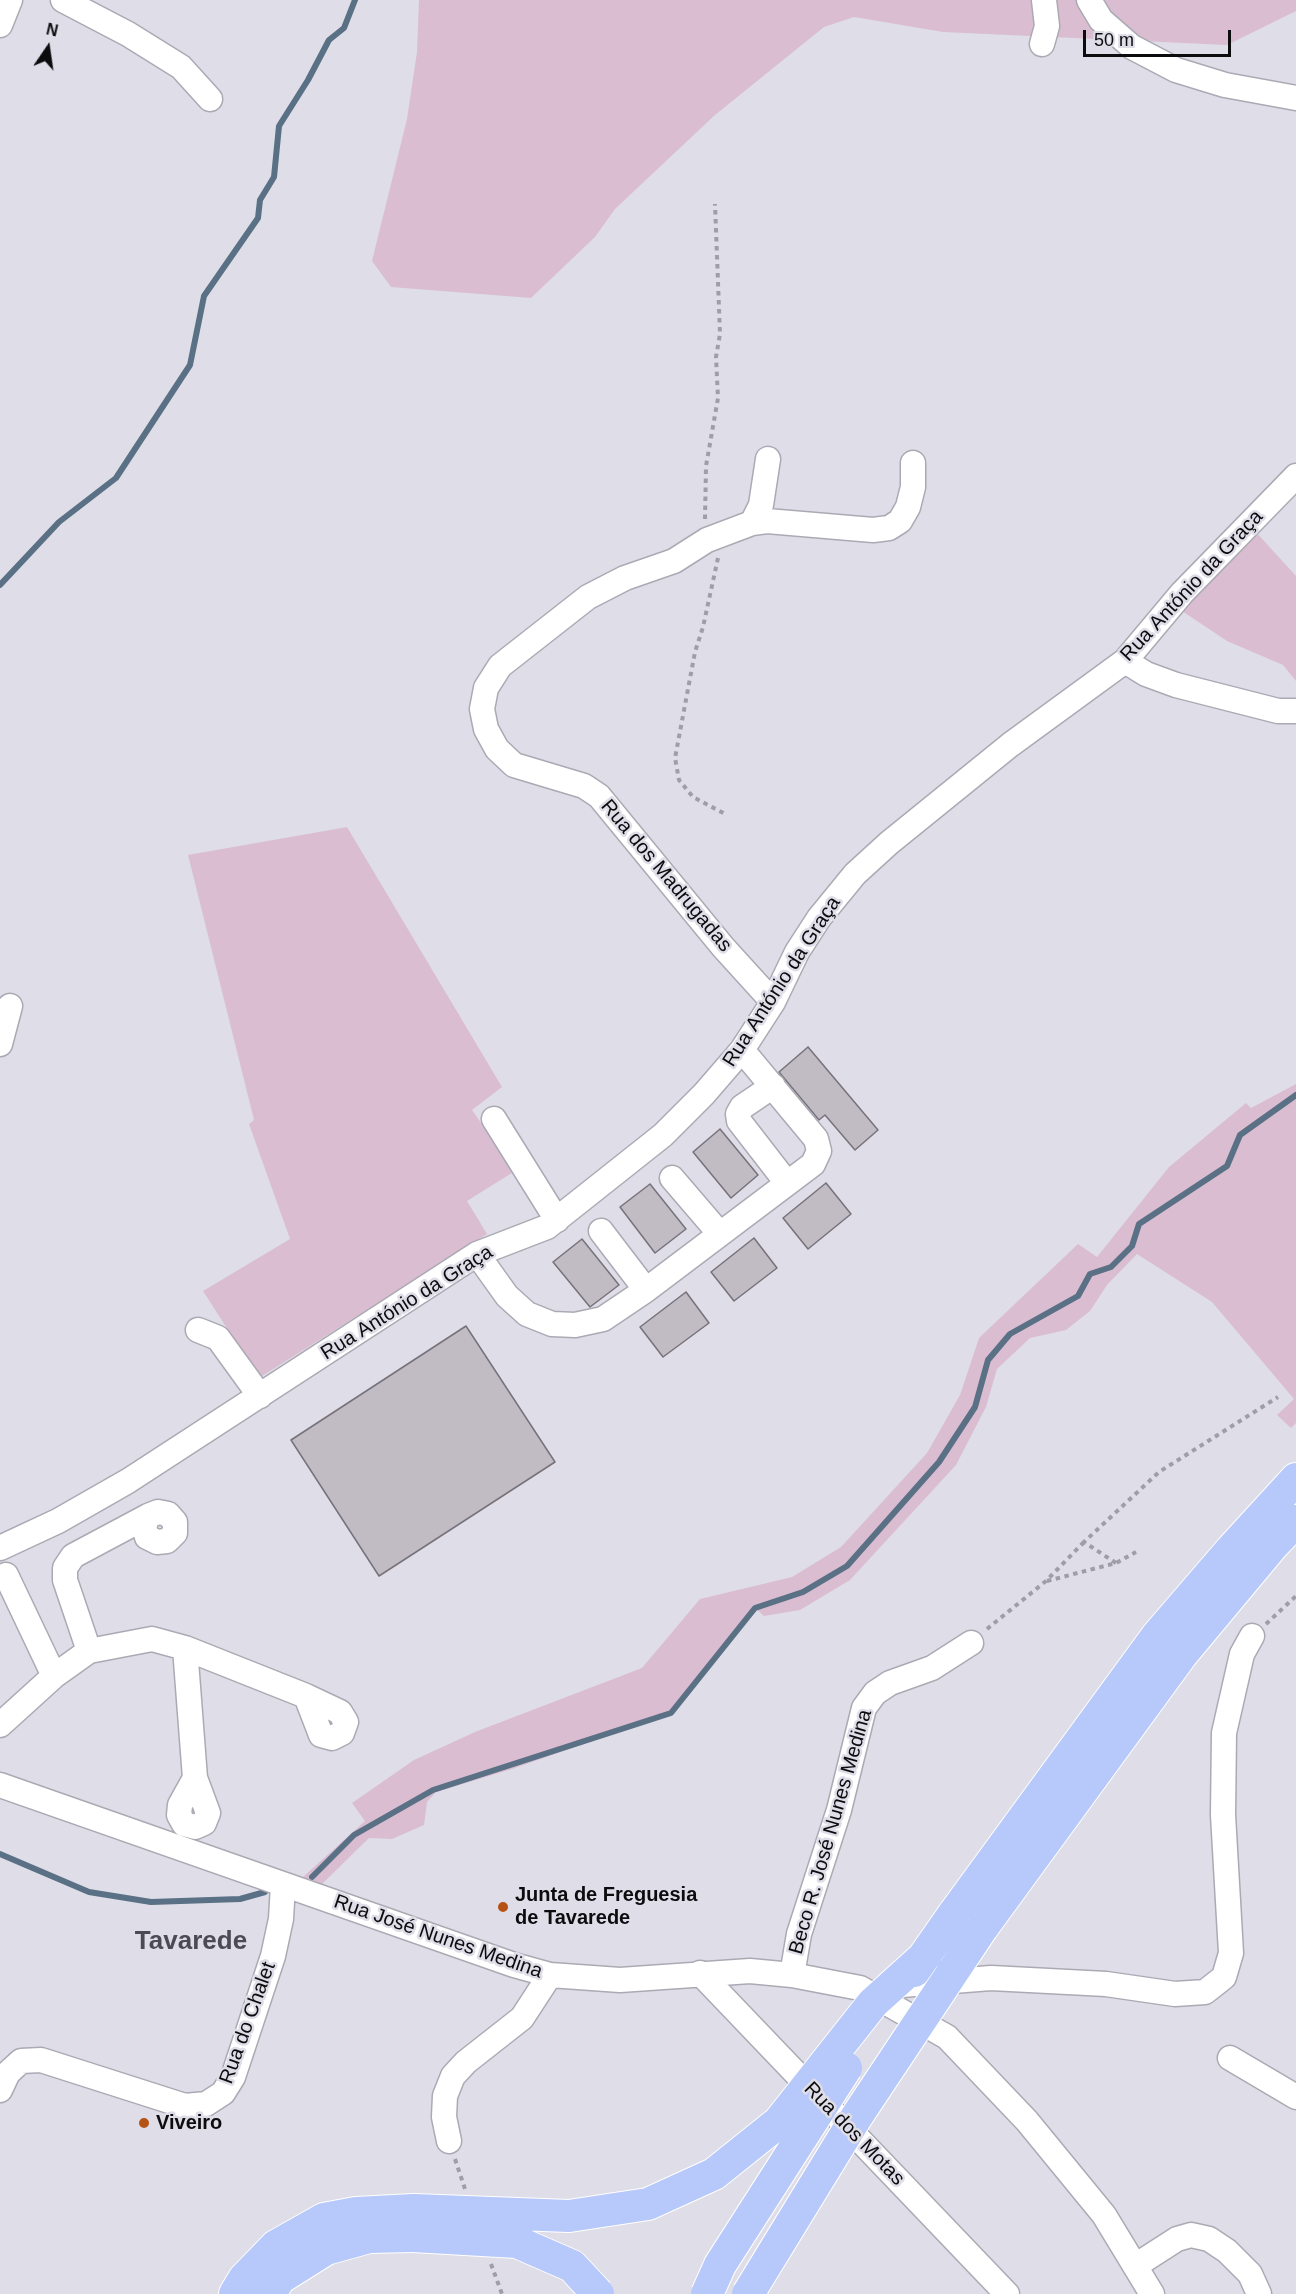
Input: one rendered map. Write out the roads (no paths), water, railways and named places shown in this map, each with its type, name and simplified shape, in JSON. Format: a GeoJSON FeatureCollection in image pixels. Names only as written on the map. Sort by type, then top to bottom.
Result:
{"type":"FeatureCollection","features":[{"type":"Feature","properties":{"kind":"main road"},"geometry":{"type":"LineString","coordinates":[[706,2294],[720,2265],[831,2089],[954,1915],[1157,1636],[1296,1479]]}},
{"type":"Feature","properties":{"kind":"main road"},"geometry":{"type":"LineString","coordinates":[[748,2294],[856,2116],[982,1928],[1182,1654],[1272,1546],[1296,1521]]}},
{"type":"Feature","properties":{"kind":"main road"},"geometry":{"type":"LineString","coordinates":[[269,2294],[279,2278],[326,2248],[413,2223],[569,2216],[648,2204],[714,2174],[779,2122],[873,2003],[926,1955]]}},
{"type":"Feature","properties":{"kind":"main road"},"geometry":{"type":"LineString","coordinates":[[235,2294],[244,2279],[276,2247],[324,2219],[378,2211],[413,2223],[517,2242],[572,2266],[598,2294]]}},
{"type":"Feature","properties":{"kind":"street"},"geometry":{"type":"LineString","coordinates":[[0,25],[10,0]]}},
{"type":"Feature","properties":{"kind":"street"},"geometry":{"type":"LineString","coordinates":[[63,0],[129,34],[181,67],[210,99]]}},
{"type":"Feature","properties":{"kind":"street"},"geometry":{"type":"LineString","coordinates":[[1042,44],[1047,26],[1044,0]]}},
{"type":"Feature","properties":{"kind":"street"},"geometry":{"type":"LineString","coordinates":[[1089,0],[1101,20],[1132,47],[1176,70],[1225,85],[1296,98]]}},
{"type":"Feature","properties":{"kind":"street"},"geometry":{"type":"LineString","coordinates":[[752,523],[761,505],[768,459]]}},
{"type":"Feature","properties":{"kind":"street","name":"Rua dos Madrugadas"},"geometry":{"type":"LineString","coordinates":[[773,1002],[723,946],[599,796],[584,786],[514,765],[497,749],[486,729],[482,708],[486,688],[500,666],[588,597],[625,579],[675,561],[715,537],[752,523],[767,521],[873,530],[889,528],[900,521],[908,507],[913,487],[913,463]]}},
{"type":"Feature","properties":{"kind":"street","name":"Rua António da Graça"},"geometry":{"type":"LineString","coordinates":[[0,1548],[58,1521],[128,1481],[477,1254],[547,1227],[663,1135],[704,1094],[742,1050],[773,1002],[797,952],[819,918],[855,874],[889,843],[1010,745],[1125,661],[1182,593],[1296,476]]}},
{"type":"Feature","properties":{"kind":"street"},"geometry":{"type":"LineString","coordinates":[[1125,661],[1146,674],[1176,686],[1278,711],[1296,711]]}},
{"type":"Feature","properties":{"kind":"street"},"geometry":{"type":"LineString","coordinates":[[0,1044],[10,1006]]}},
{"type":"Feature","properties":{"kind":"street"},"geometry":{"type":"LineString","coordinates":[[477,1254],[507,1296],[527,1314],[552,1324],[575,1325],[603,1319],[646,1290],[813,1164],[819,1150],[816,1139],[742,1050]]}},
{"type":"Feature","properties":{"kind":"street"},"geometry":{"type":"LineString","coordinates":[[773,1086],[742,1107],[738,1114],[739,1121],[787,1183]]}},
{"type":"Feature","properties":{"kind":"street"},"geometry":{"type":"LineString","coordinates":[[494,1119],[557,1220]]}},
{"type":"Feature","properties":{"kind":"street"},"geometry":{"type":"LineString","coordinates":[[672,1178],[720,1234]]}},
{"type":"Feature","properties":{"kind":"street"},"geometry":{"type":"LineString","coordinates":[[601,1231],[646,1290]]}},
{"type":"Feature","properties":{"kind":"street"},"geometry":{"type":"LineString","coordinates":[[198,1330],[218,1338],[260,1396]]}},
{"type":"Feature","properties":{"kind":"street"},"geometry":{"type":"LineString","coordinates":[[89,1651],[65,1580],[64,1568],[73,1556],[148,1516]]}},
{"type":"Feature","properties":{"kind":"street"},"geometry":{"type":"LineString","coordinates":[[6,1575],[54,1676]]}},
{"type":"Feature","properties":{"kind":"street"},"geometry":{"type":"LineString","coordinates":[[860,1989],[991,1978],[1106,1984],[1175,1994],[1205,1992],[1224,1977],[1231,1953],[1223,1815],[1224,1733],[1242,1654],[1252,1636]]}},
{"type":"Feature","properties":{"kind":"street"},"geometry":{"type":"LineString","coordinates":[[0,1725],[54,1676],[89,1651],[152,1639],[185,1648],[306,1696]]}},
{"type":"Feature","properties":{"kind":"street","name":"Beco R. José Nunes Medina"},"geometry":{"type":"LineString","coordinates":[[792,1975],[799,1934],[839,1810],[864,1708],[875,1693],[890,1683],[932,1668],[971,1643]]}},
{"type":"Feature","properties":{"kind":"street"},"geometry":{"type":"LineString","coordinates":[[185,1648],[195,1778]]}},
{"type":"Feature","properties":{"kind":"street","name":"Rua José Nunes Medina"},"geometry":{"type":"LineString","coordinates":[[0,1785],[550,1976],[620,1980],[750,1971],[792,1975],[860,1989],[947,2037],[1027,2121],[1104,2215],[1152,2294]]}},
{"type":"Feature","properties":{"kind":"street","name":"Rua do Chalet"},"geometry":{"type":"LineString","coordinates":[[0,2090],[8,2073],[21,2061],[41,2060],[185,2106],[206,2104],[223,2093],[233,2077],[273,1956],[281,1919],[283,1885]]}},
{"type":"Feature","properties":{"kind":"street","name":"Rua dos Motas"},"geometry":{"type":"LineString","coordinates":[[700,1973],[1007,2294]]}},
{"type":"Feature","properties":{"kind":"street"},"geometry":{"type":"LineString","coordinates":[[449,2141],[444,2117],[445,2096],[453,2076],[466,2061],[522,2018],[550,1976]]}},
{"type":"Feature","properties":{"kind":"street"},"geometry":{"type":"LineString","coordinates":[[1230,2058],[1296,2097]]}},
{"type":"Feature","properties":{"kind":"street"},"geometry":{"type":"LineString","coordinates":[[1136,2266],[1177,2239],[1191,2235],[1209,2239],[1227,2251],[1250,2274],[1259,2294]]}},
{"type":"Feature","properties":{"kind":"waterway"},"geometry":{"type":"LineString","coordinates":[[0,585],[59,522],[116,478],[190,365],[204,296],[258,218],[260,200],[274,177],[279,126],[308,80],[329,40],[344,28],[355,0]]}},
{"type":"Feature","properties":{"kind":"waterway"},"geometry":{"type":"LineString","coordinates":[[312,1877],[354,1835],[433,1790],[671,1713],[755,1608],[803,1592],[847,1566],[939,1462],[975,1407],[988,1360],[1010,1334],[1078,1296],[1090,1274],[1111,1267],[1132,1246],[1139,1224],[1227,1166],[1240,1135],[1296,1095]]}},
{"type":"Feature","properties":{"kind":"waterway"},"geometry":{"type":"LineString","coordinates":[[0,1854],[89,1892],[151,1902],[240,1899],[265,1892]]}},
{"type":"Feature","properties":{"kind":"place","name":"Junta de Freguesia de Tavarede"},"geometry":{"type":"Point","coordinates":[503,1907]}},
{"type":"Feature","properties":{"kind":"place","name":"Viveiro"},"geometry":{"type":"Point","coordinates":[144,2123]}},
{"type":"Feature","properties":{"kind":"district","name":"Tavarede"},"geometry":{"type":"Point","coordinates":[191,1942]}}]}
